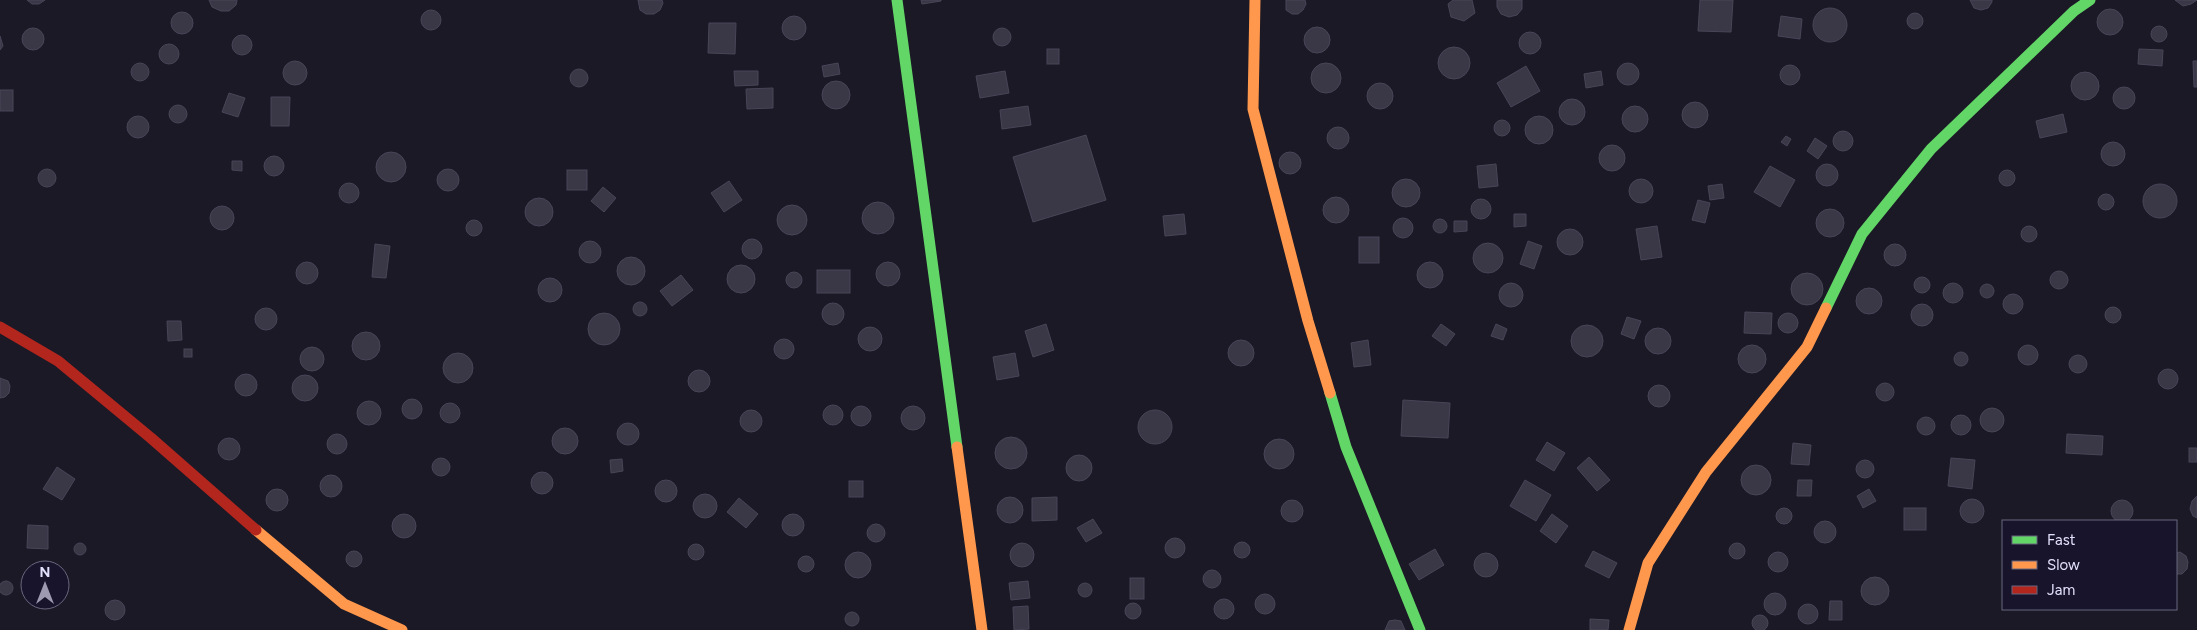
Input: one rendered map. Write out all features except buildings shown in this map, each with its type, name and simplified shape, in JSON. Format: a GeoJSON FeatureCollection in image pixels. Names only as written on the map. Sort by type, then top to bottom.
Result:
{"type":"FeatureCollection","features":[{"type":"Feature","properties":{"kind":"street"},"geometry":{"type":"LineString","coordinates":[[897,0],[982,630]]}},
{"type":"Feature","properties":{"kind":"street"},"geometry":{"type":"LineString","coordinates":[[1255,0],[1252,108],[1308,322],[1346,447],[1420,630]]}},
{"type":"Feature","properties":{"kind":"street"},"geometry":{"type":"LineString","coordinates":[[1629,630],[1648,563],[1706,472],[1807,347],[1862,234],[1931,149],[2074,12],[2090,0]]}},
{"type":"Feature","properties":{"kind":"street"},"geometry":{"type":"LineString","coordinates":[[0,327],[58,362],[151,438],[344,604],[402,630]]}},
{"type":"Feature","properties":{"kind":"traffic: fast"},"geometry":{"type":"LineString","coordinates":[[897,0],[957,447]]}},
{"type":"Feature","properties":{"kind":"traffic: fast"},"geometry":{"type":"LineString","coordinates":[[1826,308],[1862,234],[1931,149],[2074,11],[2090,0]]}},
{"type":"Feature","properties":{"kind":"traffic: fast"},"geometry":{"type":"LineString","coordinates":[[1330,393],[1346,447],[1420,630]]}},
{"type":"Feature","properties":{"kind":"traffic: slow"},"geometry":{"type":"LineString","coordinates":[[1255,0],[1253,109],[1308,321],[1330,393]]}},
{"type":"Feature","properties":{"kind":"traffic: slow"},"geometry":{"type":"LineString","coordinates":[[1629,630],[1648,563],[1706,472],[1807,347],[1826,308]]}},
{"type":"Feature","properties":{"kind":"traffic: slow"},"geometry":{"type":"LineString","coordinates":[[957,447],[982,630]]}},
{"type":"Feature","properties":{"kind":"traffic: slow"},"geometry":{"type":"LineString","coordinates":[[256,530],[344,604],[402,630]]}},
{"type":"Feature","properties":{"kind":"traffic: jam"},"geometry":{"type":"LineString","coordinates":[[0,327],[58,361],[151,438],[256,530]]}}]}
